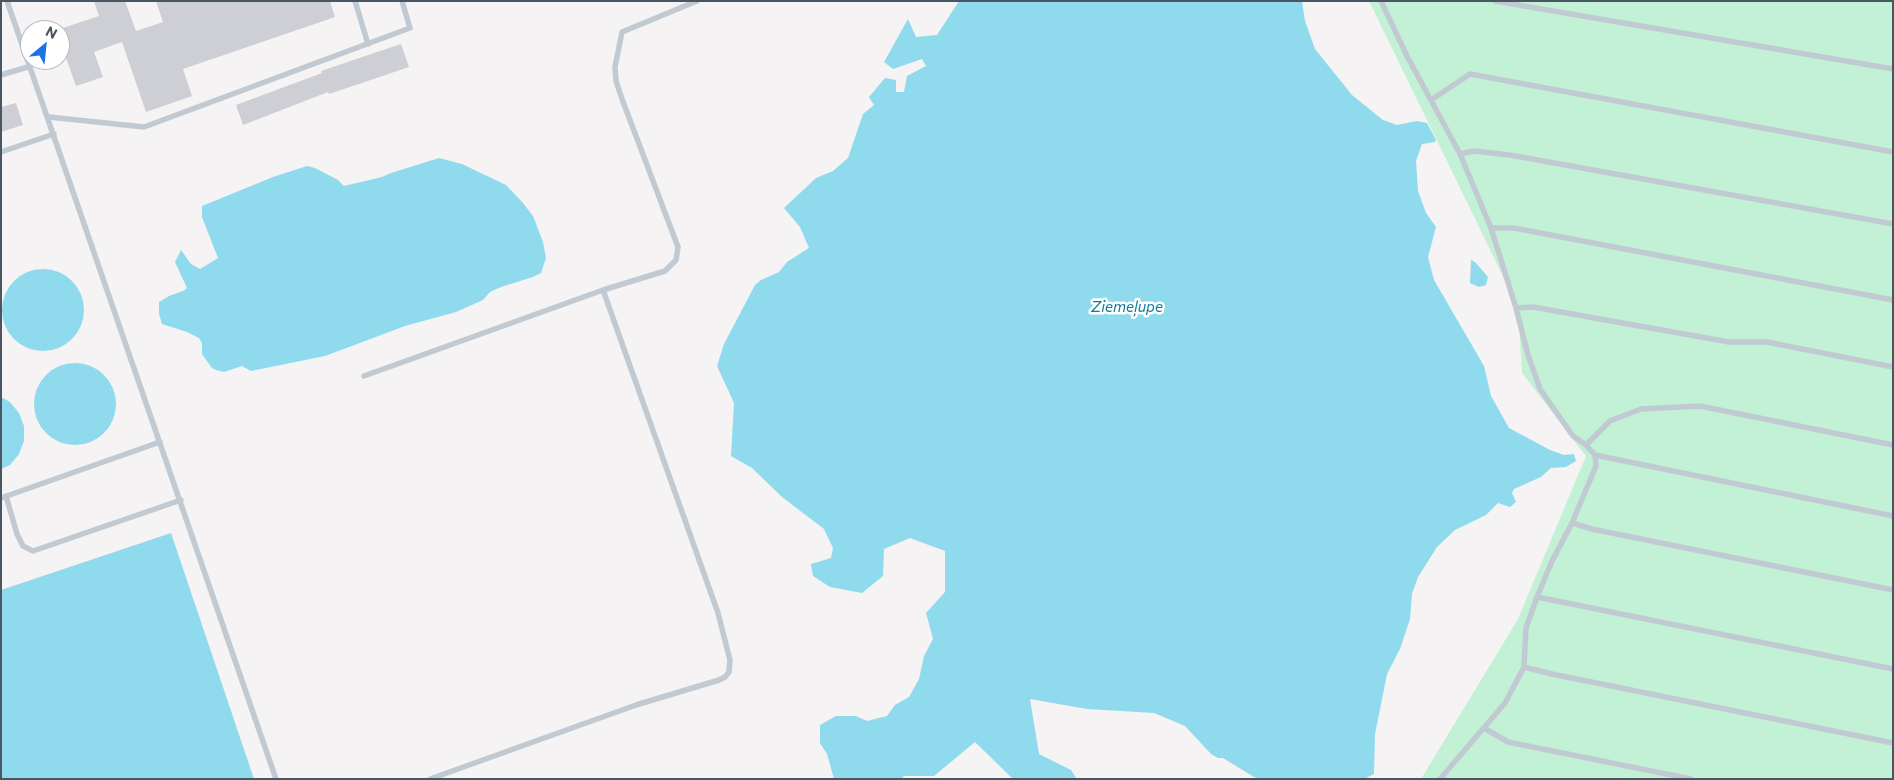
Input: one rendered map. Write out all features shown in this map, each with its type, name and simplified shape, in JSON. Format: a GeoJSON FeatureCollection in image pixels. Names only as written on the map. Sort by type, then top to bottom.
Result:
{"type":"FeatureCollection","features":[{"type":"Feature","properties":{"kind":"lane"},"geometry":{"type":"LineString","coordinates":[[7,1],[20,36]]}},
{"type":"Feature","properties":{"kind":"lane"},"geometry":{"type":"LineString","coordinates":[[354,1],[368,44]]}},
{"type":"Feature","properties":{"kind":"lane"},"geometry":{"type":"LineString","coordinates":[[49,117],[144,127],[410,28],[402,1]]}},
{"type":"Feature","properties":{"kind":"lane"},"geometry":{"type":"LineString","coordinates":[[364,376],[603,290],[665,271],[676,260],[678,247],[616,81],[615,66],[622,32],[697,1]]}},
{"type":"Feature","properties":{"kind":"lane"},"geometry":{"type":"LineString","coordinates":[[1381,1],[1407,56],[1460,154],[1491,228],[1516,308],[1528,355],[1540,389],[1573,436],[1586,445],[1595,455],[1893,516]]}},
{"type":"Feature","properties":{"kind":"lane"},"geometry":{"type":"LineString","coordinates":[[1495,1],[1893,69]]}},
{"type":"Feature","properties":{"kind":"lane"},"geometry":{"type":"LineString","coordinates":[[1,75],[20,69]]}},
{"type":"Feature","properties":{"kind":"lane"},"geometry":{"type":"LineString","coordinates":[[32,70],[74,196],[181,500],[276,779]]}},
{"type":"Feature","properties":{"kind":"lane"},"geometry":{"type":"LineString","coordinates":[[1432,100],[1470,74],[1893,152]]}},
{"type":"Feature","properties":{"kind":"lane"},"geometry":{"type":"LineString","coordinates":[[1,152],[54,134]]}},
{"type":"Feature","properties":{"kind":"lane"},"geometry":{"type":"LineString","coordinates":[[1460,154],[1474,151],[1510,155],[1893,224]]}},
{"type":"Feature","properties":{"kind":"lane"},"geometry":{"type":"LineString","coordinates":[[1491,228],[1514,228],[1893,300]]}},
{"type":"Feature","properties":{"kind":"lane"},"geometry":{"type":"LineString","coordinates":[[430,779],[636,705],[719,680],[725,677],[728,672],[730,660],[718,613],[603,290]]}},
{"type":"Feature","properties":{"kind":"lane"},"geometry":{"type":"LineString","coordinates":[[1516,308],[1533,307],[1729,342],[1767,342],[1893,367]]}},
{"type":"Feature","properties":{"kind":"lane"},"geometry":{"type":"LineString","coordinates":[[1586,445],[1610,422],[1640,410],[1700,406],[1893,444]]}},
{"type":"Feature","properties":{"kind":"lane"},"geometry":{"type":"LineString","coordinates":[[160,442],[4,497],[23,546],[33,550],[181,500]]}},
{"type":"Feature","properties":{"kind":"lane"},"geometry":{"type":"LineString","coordinates":[[1440,779],[1505,704],[1524,667],[1526,628],[1552,561],[1572,523],[1596,466],[1595,455]]}},
{"type":"Feature","properties":{"kind":"lane"},"geometry":{"type":"LineString","coordinates":[[1572,523],[1592,529],[1893,590]]}},
{"type":"Feature","properties":{"kind":"lane"},"geometry":{"type":"LineString","coordinates":[[1537,597],[1893,669]]}},
{"type":"Feature","properties":{"kind":"lane"},"geometry":{"type":"LineString","coordinates":[[1524,667],[1893,743]]}},
{"type":"Feature","properties":{"kind":"lane"},"geometry":{"type":"LineString","coordinates":[[1484,728],[1508,742],[1692,779]]}},
{"type":"Feature","properties":{"kind":"green space"},"geometry":{"type":"Polygon","coordinates":[[[1369,1],[1893,1],[1893,779],[1421,779],[1518,619],[1586,456],[1522,373],[1518,307],[1369,1]]]}},
{"type":"Feature","properties":{"kind":"water","name":"Ziemeļupe"},"geometry":{"type":"Polygon","coordinates":[[[959,1],[1302,1],[1305,21],[1315,49],[1352,95],[1383,120],[1397,125],[1417,121],[1427,123],[1436,140],[1435,142],[1422,144],[1416,161],[1418,191],[1426,213],[1436,227],[1428,257],[1434,280],[1484,366],[1491,396],[1509,428],[1550,450],[1564,455],[1574,454],[1576,461],[1566,467],[1551,468],[1541,477],[1514,489],[1512,493],[1516,502],[1510,507],[1498,503],[1486,515],[1455,530],[1437,547],[1418,577],[1412,594],[1410,619],[1400,649],[1387,674],[1375,734],[1374,774],[1364,779],[1261,779],[1254,777],[1223,758],[1218,758],[1211,754],[1185,726],[1154,713],[1087,709],[1030,699],[1039,754],[1071,770],[1077,779],[1013,779],[975,742],[934,776],[904,776],[901,779],[834,779],[827,754],[820,743],[820,725],[836,716],[856,716],[867,721],[887,716],[895,705],[909,697],[919,679],[924,656],[933,639],[926,613],[945,592],[945,551],[910,538],[884,549],[883,576],[862,593],[830,587],[813,576],[811,564],[831,558],[833,548],[824,529],[782,497],[752,468],[731,456],[734,403],[717,366],[724,344],[755,285],[761,280],[779,272],[787,262],[809,248],[800,227],[784,208],[816,178],[833,171],[848,158],[863,114],[874,105],[869,97],[885,78],[896,80],[896,92],[904,92],[907,76],[926,66],[922,59],[893,69],[884,62],[908,19],[916,37],[937,35],[959,1]]]}},
{"type":"Feature","properties":{"kind":"water"},"geometry":{"type":"Polygon","coordinates":[[[439,158],[462,164],[506,185],[523,203],[533,216],[543,242],[546,258],[541,273],[490,292],[483,300],[456,312],[405,326],[325,356],[251,371],[242,366],[224,372],[212,368],[202,354],[202,343],[199,338],[162,324],[159,314],[159,302],[187,288],[175,262],[181,250],[191,264],[200,269],[218,258],[202,217],[202,206],[273,177],[307,166],[338,180],[344,186],[382,177],[439,158]]]}},
{"type":"Feature","properties":{"kind":"water"},"geometry":{"type":"Polygon","coordinates":[[[1471,260],[1488,277],[1486,285],[1479,287],[1470,283],[1471,260]]]}},
{"type":"Feature","properties":{"kind":"water"},"geometry":{"type":"Polygon","coordinates":[[[43,269],[59,273],[72,281],[80,294],[84,310],[80,326],[72,339],[59,347],[43,351],[27,347],[14,339],[6,326],[2,310],[6,294],[14,281],[27,273],[43,269]]]}},
{"type":"Feature","properties":{"kind":"water"},"geometry":{"type":"Polygon","coordinates":[[[75,363],[91,367],[104,375],[112,388],[116,404],[112,420],[104,433],[91,441],[75,445],[59,441],[46,433],[38,420],[34,404],[38,388],[46,375],[59,367],[75,363]]]}},
{"type":"Feature","properties":{"kind":"water"},"geometry":{"type":"Polygon","coordinates":[[[1,397],[10,402],[19,413],[24,426],[24,441],[19,454],[10,465],[1,469],[1,397]]]}},
{"type":"Feature","properties":{"kind":"water"},"geometry":{"type":"Polygon","coordinates":[[[171,533],[254,779],[1,779],[1,590],[171,533]]]}},
{"type":"Feature","properties":{"kind":"building"},"geometry":{"type":"Polygon","coordinates":[[[94,1],[125,1],[136,31],[163,22],[156,1],[330,1],[335,17],[183,69],[192,96],[146,112],[122,42],[94,52],[103,77],[76,86],[70,69],[70,26],[99,16],[94,1]]]}},
{"type":"Feature","properties":{"kind":"building"},"geometry":{"type":"Polygon","coordinates":[[[401,44],[409,67],[329,94],[328,92],[243,125],[236,105],[322,73],[321,71],[401,44]]]}},
{"type":"Feature","properties":{"kind":"building"},"geometry":{"type":"Polygon","coordinates":[[[16,103],[23,125],[1,132],[1,107],[16,103]]]}}]}
